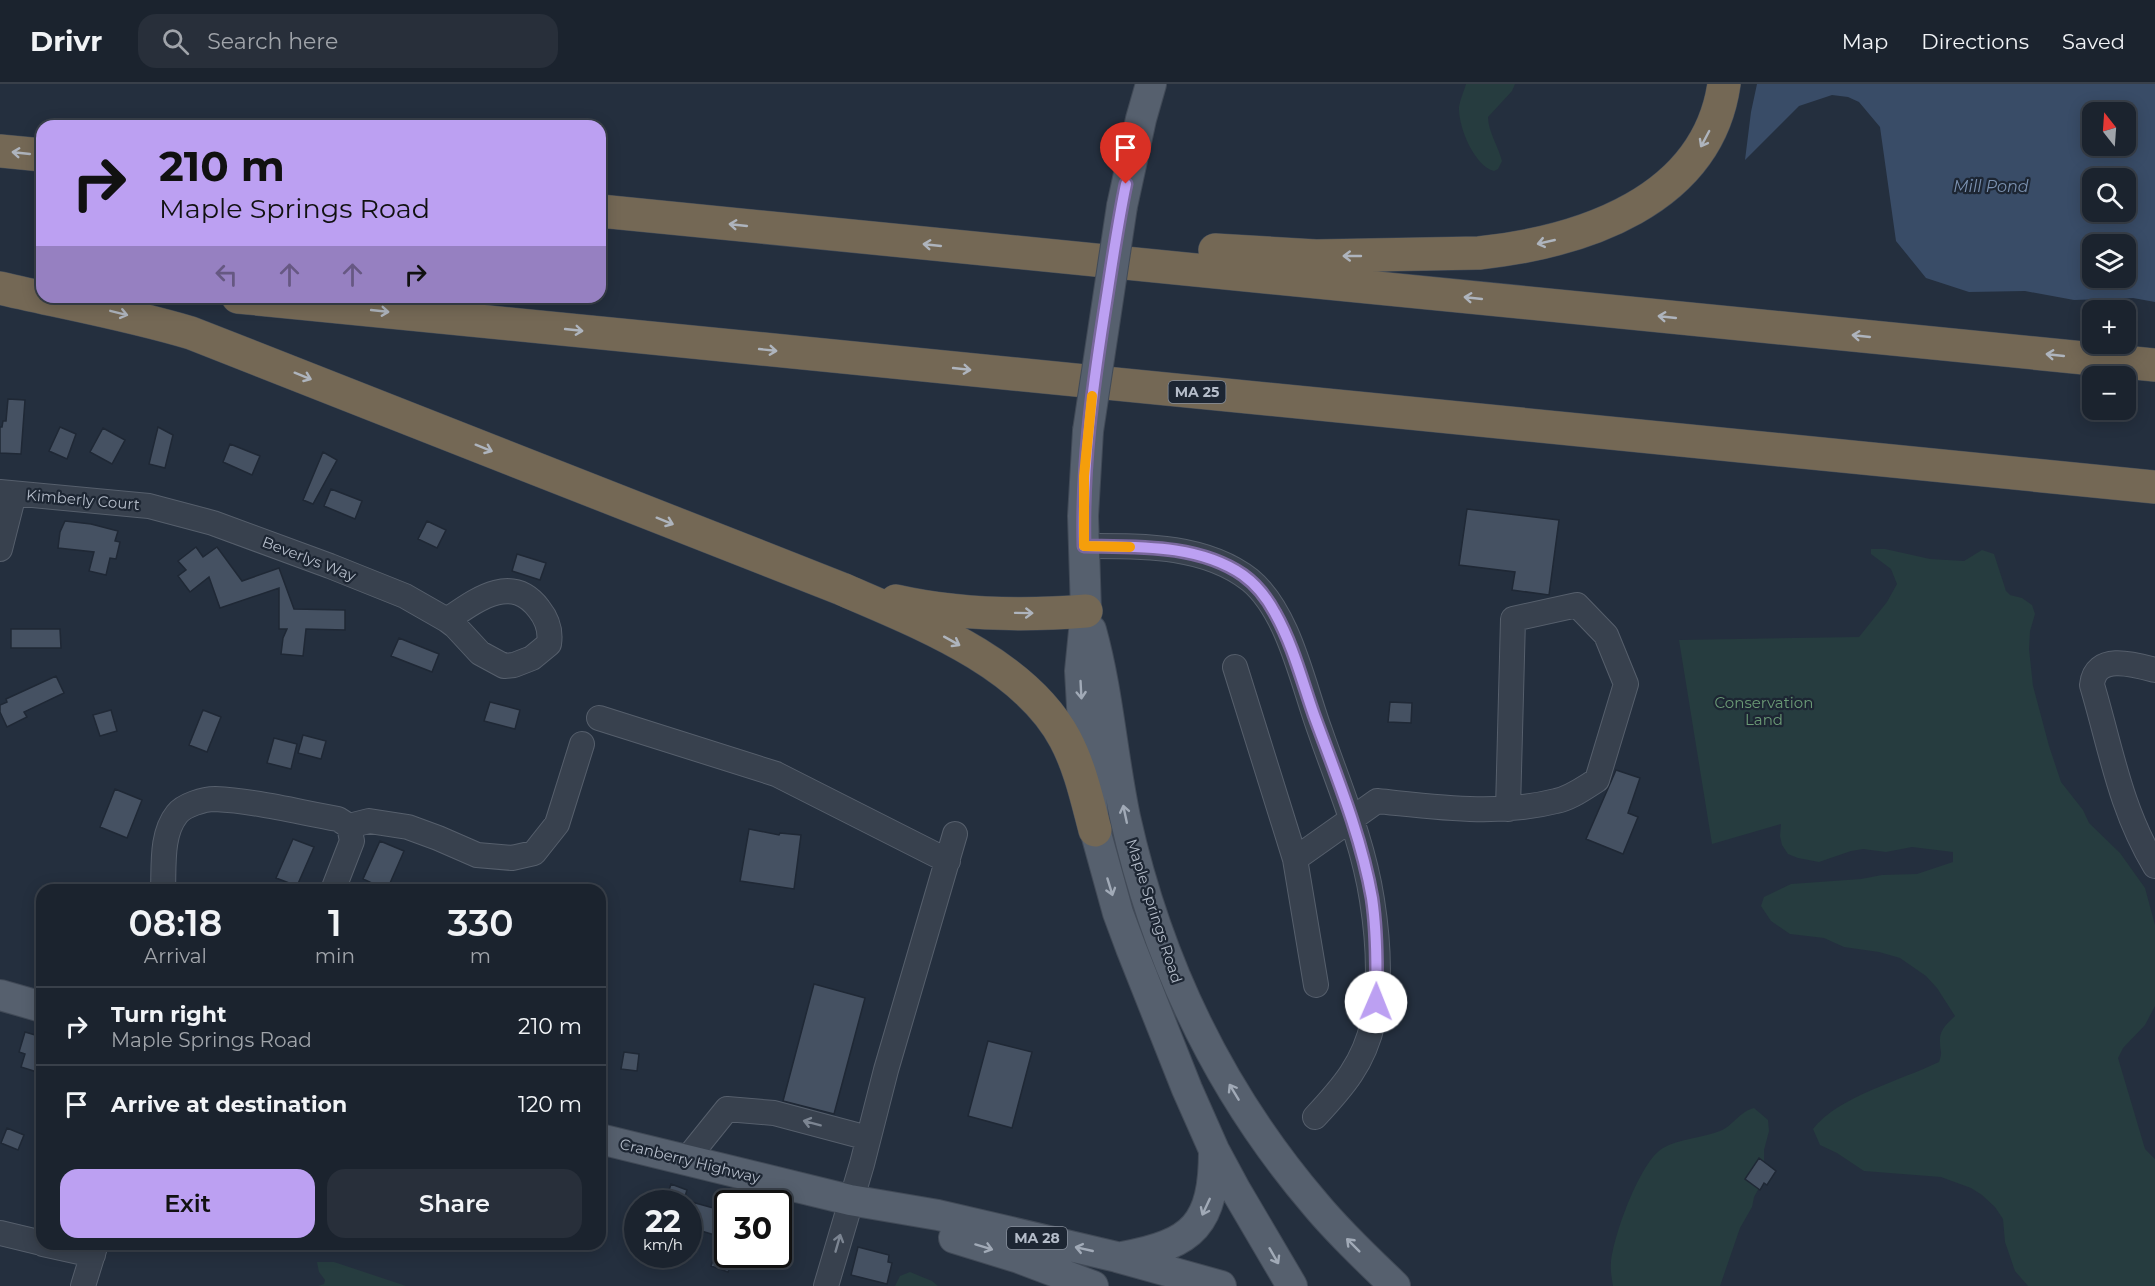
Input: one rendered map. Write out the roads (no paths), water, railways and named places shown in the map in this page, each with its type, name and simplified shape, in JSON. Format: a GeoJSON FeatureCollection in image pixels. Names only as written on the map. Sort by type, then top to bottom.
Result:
{"type":"FeatureCollection","features":[{"type":"Feature","properties":{"kind":"highway"},"geometry":{"type":"LineString","coordinates":[[990,250],[1215,250],[1270,255],[1352,256],[1479,253],[1538,244],[1569,236],[1618,217],[1641,204],[1679,175],[1693,160],[1705,140],[1715,118],[1724,84]]}},
{"type":"Feature","properties":{"kind":"highway"},"geometry":{"type":"LineString","coordinates":[[0,151],[36,154]]}},
{"type":"Feature","properties":{"kind":"highway"},"geometry":{"type":"LineString","coordinates":[[606,213],[2155,365]]}},
{"type":"Feature","properties":{"kind":"highway"},"geometry":{"type":"LineString","coordinates":[[0,273],[36,277]]}},
{"type":"Feature","properties":{"kind":"highway"},"geometry":{"type":"LineString","coordinates":[[0,288],[36,296]]}},
{"type":"Feature","properties":{"kind":"highway"},"geometry":{"type":"LineString","coordinates":[[65,303],[108,310],[191,333],[842,589],[915,621],[1003,672],[1039,703],[1065,738],[1073,754],[1095,830]]}},
{"type":"Feature","properties":{"kind":"highway","name":"MA 25"},"geometry":{"type":"LineString","coordinates":[[299,303],[2155,487]]}},
{"type":"Feature","properties":{"kind":"highway"},"geometry":{"type":"LineString","coordinates":[[842,589],[919,606],[954,610],[1048,614],[1086,611]]}},
{"type":"Feature","properties":{"kind":"main road","name":"Maple Springs Road"},"geometry":{"type":"LineString","coordinates":[[1151,84],[1122,206],[1088,431],[1084,476],[1086,611],[1080,671],[1084,741],[1095,830],[1115,903],[1131,948],[1183,1078],[1215,1150],[1292,1286]]}},
{"type":"Feature","properties":{"kind":"main road","name":"Maple Springs Road"},"geometry":{"type":"LineString","coordinates":[[1086,611],[1101,666],[1115,766],[1129,830],[1160,939],[1175,980],[1192,1017],[1235,1094],[1286,1168],[1341,1233],[1395,1286]]}},
{"type":"Feature","properties":{"kind":"main road"},"geometry":{"type":"LineString","coordinates":[[0,995],[36,1004]]}},
{"type":"Feature","properties":{"kind":"main road","name":"Cranberry Highway"},"geometry":{"type":"LineString","coordinates":[[606,1140],[850,1200],[938,1215],[1117,1257],[1221,1286]]}},
{"type":"Feature","properties":{"kind":"main road"},"geometry":{"type":"LineString","coordinates":[[1117,1257],[1173,1244],[1199,1222],[1211,1196],[1215,1150]]}},
{"type":"Feature","properties":{"kind":"main road","name":"Cranberry Highway"},"geometry":{"type":"LineString","coordinates":[[850,1200],[933,1232],[1019,1258],[1093,1286]]}},
{"type":"Feature","properties":{"kind":"street"},"geometry":{"type":"LineString","coordinates":[[0,549],[7,493]]}},
{"type":"Feature","properties":{"kind":"street","name":"Kimberly Court"},"geometry":{"type":"LineString","coordinates":[[7,493],[111,502],[167,510]]}},
{"type":"Feature","properties":{"kind":"street","name":"Beverlys Way"},"geometry":{"type":"LineString","coordinates":[[167,510],[207,521],[330,566],[405,596],[447,620]]}},
{"type":"Feature","properties":{"kind":"street"},"geometry":{"type":"LineString","coordinates":[[1084,546],[1151,548],[1202,555],[1228,566],[1258,588],[1276,613],[1289,642],[1352,820],[1367,875],[1375,920],[1376,1002],[1368,1038],[1354,1071],[1343,1087],[1315,1117]]}},
{"type":"Feature","properties":{"kind":"street"},"geometry":{"type":"LineString","coordinates":[[1294,859],[1377,801],[1447,808],[1508,809],[1558,801],[1597,780],[1626,684],[1606,635],[1577,605],[1513,619],[1508,809]]}},
{"type":"Feature","properties":{"kind":"street"},"geometry":{"type":"LineString","coordinates":[[2155,670],[2111,663],[2095,673],[2092,686],[2127,808],[2135,830],[2155,866]]}},
{"type":"Feature","properties":{"kind":"street"},"geometry":{"type":"LineString","coordinates":[[1235,667],[1294,859],[1316,985]]}},
{"type":"Feature","properties":{"kind":"street"},"geometry":{"type":"LineString","coordinates":[[599,718],[776,774],[948,861]]}},
{"type":"Feature","properties":{"kind":"street"},"geometry":{"type":"LineString","coordinates":[[163,884],[164,852],[171,826],[179,812],[213,799],[338,819],[350,826],[369,821],[408,827],[477,855],[512,858],[534,853],[557,824],[582,744]]}},
{"type":"Feature","properties":{"kind":"street"},"geometry":{"type":"LineString","coordinates":[[335,884],[352,841],[350,826]]}},
{"type":"Feature","properties":{"kind":"street"},"geometry":{"type":"LineString","coordinates":[[826,1286],[955,834]]}},
{"type":"Feature","properties":{"kind":"street"},"geometry":{"type":"LineString","coordinates":[[686,1160],[727,1109],[774,1113],[868,1138]]}},
{"type":"Feature","properties":{"kind":"street"},"geometry":{"type":"LineString","coordinates":[[0,1233],[36,1241]]}},
{"type":"Feature","properties":{"kind":"street"},"geometry":{"type":"LineString","coordinates":[[83,1286],[95,1250]]}},
{"type":"Feature","properties":{"kind":"water","name":"Mill Pond"},"geometry":{"type":"Polygon","coordinates":[[[1757,84],[2155,84],[2155,302],[2133,298],[2074,300],[2025,291],[1969,292],[1926,278],[1896,241],[1880,127],[1859,102],[1848,97],[1832,95],[1799,106],[1745,160],[1757,84]]]}},
{"type":"Feature","properties":{"kind":"park label","name":"Conservation Land"},"geometry":{"type":"Point","coordinates":[1764,712]}}]}
